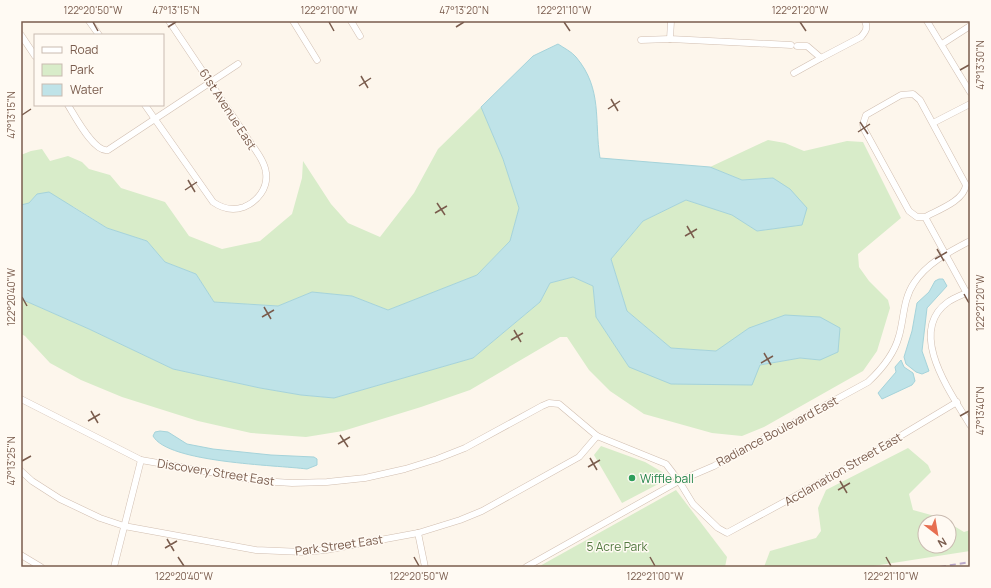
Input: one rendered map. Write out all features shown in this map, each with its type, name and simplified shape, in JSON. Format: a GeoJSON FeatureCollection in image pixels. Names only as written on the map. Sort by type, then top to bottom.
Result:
{"type":"FeatureCollection","features":[{"type":"Feature","properties":{"kind":"street"},"geometry":{"type":"LineString","coordinates":[[89,21],[98,34]]}},
{"type":"Feature","properties":{"kind":"street","name":"61st Avenue East"},"geometry":{"type":"LineString","coordinates":[[154,118],[213,202],[230,209],[242,207],[255,201],[260,196],[265,184],[265,167],[169,21]]}},
{"type":"Feature","properties":{"kind":"street"},"geometry":{"type":"LineString","coordinates":[[293,21],[317,60]]}},
{"type":"Feature","properties":{"kind":"street"},"geometry":{"type":"LineString","coordinates":[[351,21],[360,36]]}},
{"type":"Feature","properties":{"kind":"street"},"geometry":{"type":"LineString","coordinates":[[670,40],[671,21]]}},
{"type":"Feature","properties":{"kind":"street"},"geometry":{"type":"LineString","coordinates":[[794,73],[861,36],[866,32],[867,26],[865,21]]}},
{"type":"Feature","properties":{"kind":"street"},"geometry":{"type":"LineString","coordinates":[[928,21],[970,92]]}},
{"type":"Feature","properties":{"kind":"street"},"geometry":{"type":"LineString","coordinates":[[942,44],[970,26]]}},
{"type":"Feature","properties":{"kind":"street"},"geometry":{"type":"LineString","coordinates":[[21,35],[24,45],[34,55]]}},
{"type":"Feature","properties":{"kind":"street"},"geometry":{"type":"LineString","coordinates":[[641,40],[807,46],[821,58]]}},
{"type":"Feature","properties":{"kind":"street"},"geometry":{"type":"LineString","coordinates":[[69,106],[94,144],[104,151],[112,148],[154,118],[238,64]]}},
{"type":"Feature","properties":{"kind":"street"},"geometry":{"type":"LineString","coordinates":[[913,94],[920,100],[933,123],[964,179],[966,188],[960,197],[925,217],[917,217],[909,211],[866,134],[863,124],[866,115],[870,111],[901,95],[913,94]]}},
{"type":"Feature","properties":{"kind":"street"},"geometry":{"type":"LineString","coordinates":[[933,123],[970,104]]}},
{"type":"Feature","properties":{"kind":"street"},"geometry":{"type":"LineString","coordinates":[[146,106],[154,118]]}},
{"type":"Feature","properties":{"kind":"street"},"geometry":{"type":"LineString","coordinates":[[925,217],[945,255],[969,294],[948,302],[941,309],[932,325],[930,336],[933,357],[970,425]]}},
{"type":"Feature","properties":{"kind":"street","name":"Radiance Boulevard East"},"geometry":{"type":"LineString","coordinates":[[526,567],[679,481],[714,466],[868,382],[879,372],[894,350],[899,336],[906,299],[913,284],[932,264],[970,241]]}},
{"type":"Feature","properties":{"kind":"street","name":"Discovery Street East"},"geometry":{"type":"LineString","coordinates":[[21,399],[141,460],[260,481],[327,482],[365,478],[405,469],[465,448],[542,406],[554,403],[560,404],[597,436]]}},
{"type":"Feature","properties":{"kind":"street","name":"Acclamation Street East"},"geometry":{"type":"LineString","coordinates":[[679,481],[693,504],[718,528],[727,533],[847,468],[957,402]]}},
{"type":"Feature","properties":{"kind":"street"},"geometry":{"type":"LineString","coordinates":[[597,436],[666,464],[679,481]]}},
{"type":"Feature","properties":{"kind":"street","name":"Park Street East"},"geometry":{"type":"LineString","coordinates":[[21,471],[32,481],[60,499],[100,518],[124,526],[276,552],[326,550],[418,533],[482,511],[580,457],[597,436]]}},
{"type":"Feature","properties":{"kind":"street"},"geometry":{"type":"LineString","coordinates":[[114,567],[141,460]]}},
{"type":"Feature","properties":{"kind":"street"},"geometry":{"type":"LineString","coordinates":[[418,533],[425,567]]}},
{"type":"Feature","properties":{"kind":"street"},"geometry":{"type":"LineString","coordinates":[[21,555],[42,567]]}},
{"type":"Feature","properties":{"kind":"green space"},"geometry":{"type":"Polygon","coordinates":[[[481,107],[503,159],[519,208],[510,241],[477,275],[388,310],[352,296],[312,292],[278,306],[214,302],[196,274],[165,262],[147,241],[107,228],[74,207],[37,194],[29,203],[21,205],[21,155],[42,149],[50,161],[68,156],[82,162],[89,169],[110,175],[121,188],[165,202],[189,236],[222,249],[260,241],[292,214],[302,178],[303,161],[331,204],[348,223],[380,237],[414,193],[438,149],[481,107]]]}},
{"type":"Feature","properties":{"kind":"green space"},"geometry":{"type":"Polygon","coordinates":[[[768,140],[785,143],[804,151],[847,141],[863,142],[901,218],[858,254],[859,267],[869,281],[888,300],[890,308],[877,351],[863,371],[764,427],[742,436],[712,433],[644,414],[610,391],[589,370],[567,337],[560,337],[470,390],[343,431],[306,437],[251,433],[198,421],[122,397],[81,380],[50,363],[25,336],[21,334],[21,299],[173,369],[260,388],[301,395],[334,398],[473,358],[540,302],[550,283],[573,277],[593,286],[596,317],[629,367],[760,365],[800,358],[820,360],[749,328],[717,351],[671,348],[627,311],[611,259],[643,221],[686,200],[733,215],[757,231],[801,225],[773,178],[742,180],[710,167],[768,140]]]}},
{"type":"Feature","properties":{"kind":"green space"},"geometry":{"type":"Polygon","coordinates":[[[601,446],[645,462],[664,473],[664,481],[622,503],[594,455],[601,446]]]}},
{"type":"Feature","properties":{"kind":"green space"},"geometry":{"type":"Polygon","coordinates":[[[908,448],[928,465],[931,472],[909,494],[913,510],[928,514],[917,514],[917,554],[951,554],[867,567],[764,567],[770,551],[816,538],[821,531],[818,508],[826,490],[908,448]]]}},
{"type":"Feature","properties":{"kind":"green space","name":"5 Acre Park"},"geometry":{"type":"Polygon","coordinates":[[[676,490],[727,557],[725,567],[538,567],[676,490]]]}},
{"type":"Feature","properties":{"kind":"green space"},"geometry":{"type":"Polygon","coordinates":[[[957,528],[964,532],[970,530],[970,551],[957,553],[957,528]]]}},
{"type":"Feature","properties":{"kind":"water"},"geometry":{"type":"Polygon","coordinates":[[[558,44],[576,57],[585,69],[590,81],[596,106],[600,158],[710,167],[742,180],[773,178],[790,189],[807,208],[802,225],[757,231],[732,215],[686,200],[643,221],[611,259],[627,311],[671,348],[716,351],[749,328],[785,315],[820,317],[840,328],[838,352],[820,360],[800,358],[760,365],[752,385],[671,384],[629,367],[596,317],[593,286],[573,277],[550,283],[540,302],[473,358],[334,398],[301,395],[260,388],[173,369],[21,299],[21,205],[29,203],[37,194],[49,192],[107,228],[147,241],[165,262],[196,274],[214,302],[278,306],[312,292],[352,296],[388,310],[477,275],[510,241],[519,208],[503,159],[481,107],[533,56],[558,44]]]}},
{"type":"Feature","properties":{"kind":"water"},"geometry":{"type":"Polygon","coordinates":[[[943,279],[947,286],[927,308],[922,351],[929,371],[922,374],[916,372],[906,364],[904,357],[912,331],[917,303],[929,292],[935,281],[943,279]]]}},
{"type":"Feature","properties":{"kind":"water"},"geometry":{"type":"Polygon","coordinates":[[[901,360],[904,367],[913,373],[915,381],[912,385],[882,399],[878,393],[896,372],[895,367],[901,360]]]}},
{"type":"Feature","properties":{"kind":"water"},"geometry":{"type":"Polygon","coordinates":[[[155,432],[168,432],[187,444],[213,449],[271,455],[314,457],[317,459],[317,465],[307,469],[249,464],[200,457],[179,452],[163,445],[153,436],[155,432]]]}},
{"type":"Feature","properties":{"kind":"railway"},"geometry":{"type":"LineString","coordinates":[[940,567],[970,562]]}},
{"type":"Feature","properties":{"kind":"place","name":"Wiffle ball"},"geometry":{"type":"Point","coordinates":[632,478]}}]}
